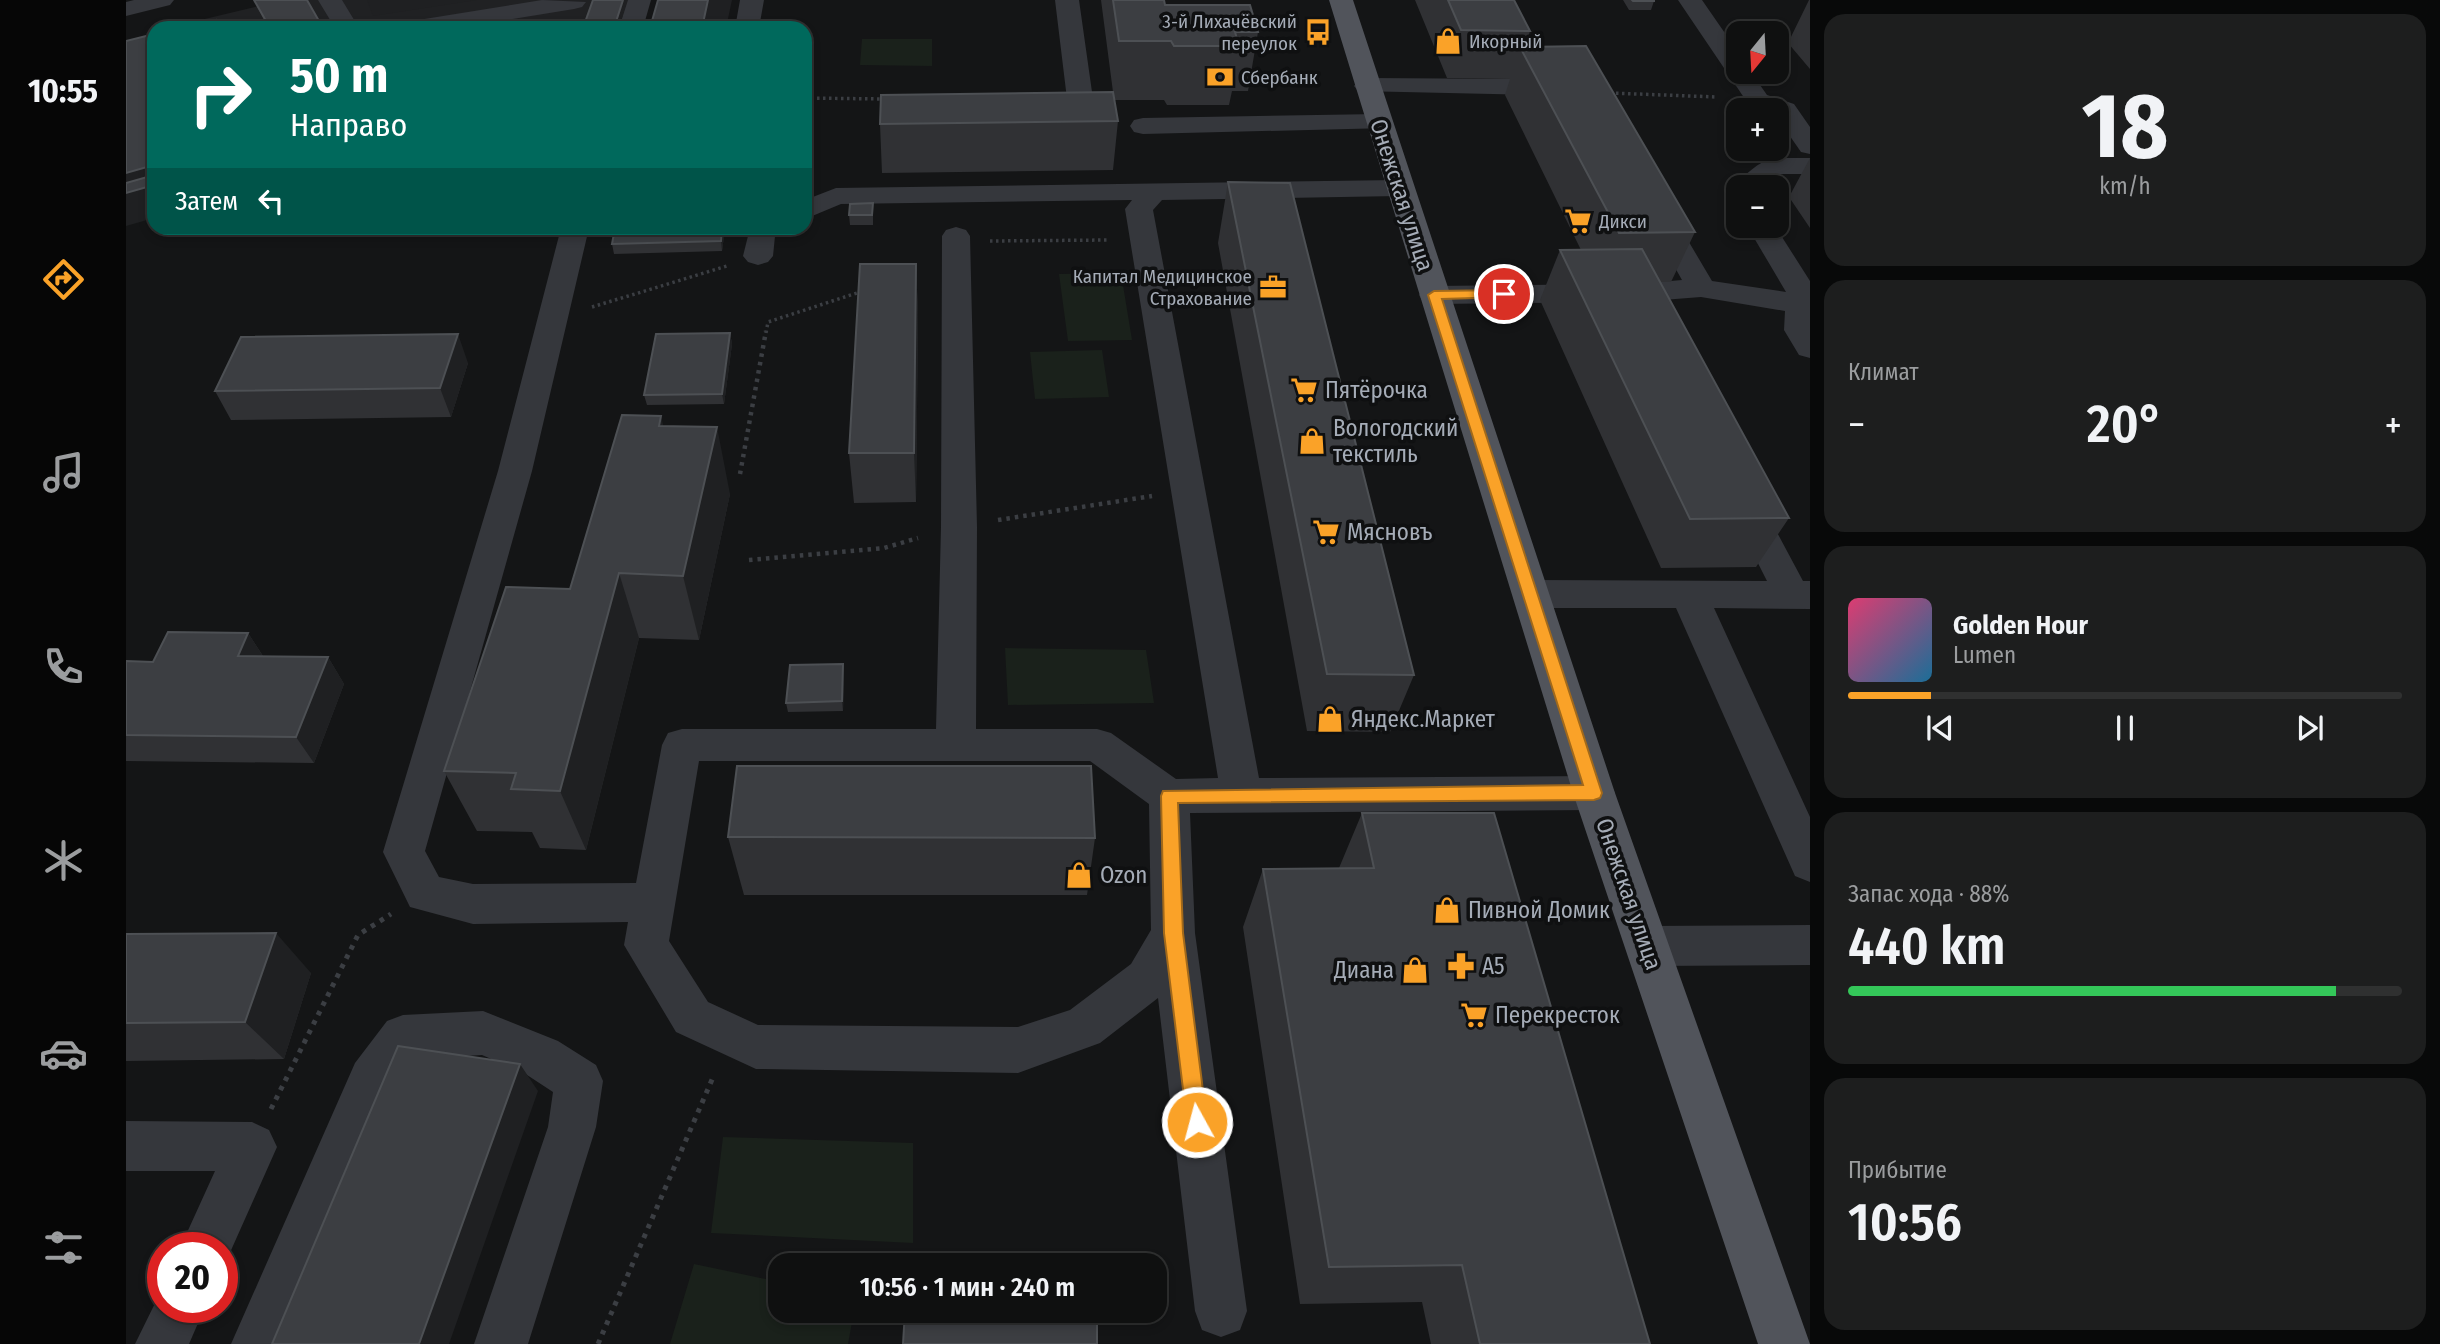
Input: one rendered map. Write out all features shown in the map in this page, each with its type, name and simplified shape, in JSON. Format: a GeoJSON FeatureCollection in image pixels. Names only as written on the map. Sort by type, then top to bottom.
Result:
{"type":"FeatureCollection","features":[{"type":"Feature","properties":{"kind":"main road","name":"Онежская улица"},"geometry":{"type":"LineString","coordinates":[[1341,0],[1594,793],[1785,1344]]}},
{"type":"Feature","properties":{"kind":"street"},"geometry":{"type":"LineString","coordinates":[[126,9],[162,0]]}},
{"type":"Feature","properties":{"kind":"street"},"geometry":{"type":"LineString","coordinates":[[330,0],[343,21]]}},
{"type":"Feature","properties":{"kind":"street"},"geometry":{"type":"LineString","coordinates":[[633,21],[639,0]]}},
{"type":"Feature","properties":{"kind":"street"},"geometry":{"type":"LineString","coordinates":[[748,21],[752,0]]}},
{"type":"Feature","properties":{"kind":"street"},"geometry":{"type":"LineString","coordinates":[[1067,0],[1080,99]]}},
{"type":"Feature","properties":{"kind":"street"},"geometry":{"type":"LineString","coordinates":[[1493,0],[1536,87]]}},
{"type":"Feature","properties":{"kind":"street"},"geometry":{"type":"LineString","coordinates":[[1690,0],[1726,53]]}},
{"type":"Feature","properties":{"kind":"street"},"geometry":{"type":"LineString","coordinates":[[454,21],[575,1]]}},
{"type":"Feature","properties":{"kind":"street"},"geometry":{"type":"LineString","coordinates":[[567,21],[575,1]]}},
{"type":"Feature","properties":{"kind":"street"},"geometry":{"type":"LineString","coordinates":[[1367,86],[1576,87],[1588,92]]}},
{"type":"Feature","properties":{"kind":"street"},"geometry":{"type":"LineString","coordinates":[[1798,112],[1810,146]]}},
{"type":"Feature","properties":{"kind":"street"},"geometry":{"type":"LineString","coordinates":[[1143,126],[1379,122]]}},
{"type":"Feature","properties":{"kind":"street"},"geometry":{"type":"LineString","coordinates":[[1763,175],[1774,166],[1810,166]]}},
{"type":"Feature","properties":{"kind":"street"},"geometry":{"type":"LineString","coordinates":[[1641,185],[1701,288]]}},
{"type":"Feature","properties":{"kind":"street"},"geometry":{"type":"LineString","coordinates":[[812,208],[836,196],[1399,188]]}},
{"type":"Feature","properties":{"kind":"street"},"geometry":{"type":"LineString","coordinates":[[1155,191],[1139,209],[1143,239],[1241,794]]}},
{"type":"Feature","properties":{"kind":"street"},"geometry":{"type":"LineString","coordinates":[[573,235],[515,471],[404,852],[425,893],[473,904],[654,902]]}},
{"type":"Feature","properties":{"kind":"street"},"geometry":{"type":"LineString","coordinates":[[758,256],[761,235]]}},
{"type":"Feature","properties":{"kind":"street"},"geometry":{"type":"LineString","coordinates":[[1434,295],[1643,305],[1701,288],[1805,328],[1801,291],[1768,238]]}},
{"type":"Feature","properties":{"kind":"street"},"geometry":{"type":"LineString","coordinates":[[956,239],[959,527],[956,745]]}},
{"type":"Feature","properties":{"kind":"street"},"geometry":{"type":"LineString","coordinates":[[1730,474],[1801,595]]}},
{"type":"Feature","properties":{"kind":"street"},"geometry":{"type":"LineString","coordinates":[[1531,594],[1801,595]]}},
{"type":"Feature","properties":{"kind":"street"},"geometry":{"type":"LineString","coordinates":[[1689,595],[1810,863]]}},
{"type":"Feature","properties":{"kind":"street"},"geometry":{"type":"LineString","coordinates":[[1173,933],[1147,979],[1084,1027],[1018,1050],[756,1047],[692,1017],[646,945],[682,745],[1097,745],[1169,796],[1594,793]]}},
{"type":"Feature","properties":{"kind":"street"},"geometry":{"type":"LineString","coordinates":[[1169,796],[1173,933],[1221,1311]]}},
{"type":"Feature","properties":{"kind":"street"},"geometry":{"type":"LineString","coordinates":[[1647,946],[1810,945]]}},
{"type":"Feature","properties":{"kind":"street"},"geometry":{"type":"LineString","coordinates":[[258,1344],[372,1080],[403,1037],[483,1033],[541,1057],[579,1081],[572,1127],[500,1344]]}},
{"type":"Feature","properties":{"kind":"street"},"geometry":{"type":"LineString","coordinates":[[126,1146],[252,1147],[213,1232]]}},
{"type":"Feature","properties":{"kind":"street"},"geometry":{"type":"LineString","coordinates":[[162,1344],[172,1323]]}},
{"type":"Feature","properties":{"kind":"path"},"geometry":{"type":"LineString","coordinates":[[1588,92],[1726,98]]}},
{"type":"Feature","properties":{"kind":"path"},"geometry":{"type":"LineString","coordinates":[[812,98],[888,99]]}},
{"type":"Feature","properties":{"kind":"path"},"geometry":{"type":"LineString","coordinates":[[956,239],[1143,239]]}},
{"type":"Feature","properties":{"kind":"path"},"geometry":{"type":"LineString","coordinates":[[553,319],[758,256]]}},
{"type":"Feature","properties":{"kind":"path"},"geometry":{"type":"LineString","coordinates":[[740,474],[768,322],[868,289]]}},
{"type":"Feature","properties":{"kind":"path"},"geometry":{"type":"LineString","coordinates":[[749,560],[884,548],[959,527],[1186,490]]}},
{"type":"Feature","properties":{"kind":"path"},"geometry":{"type":"LineString","coordinates":[[252,1147],[358,935],[425,893]]}},
{"type":"Feature","properties":{"kind":"path"},"geometry":{"type":"LineString","coordinates":[[597,1344],[732,1035]]}},
{"type":"Feature","properties":{"kind":"shaded area"},"geometry":{"type":"Polygon","coordinates":[[[284,0],[628,0],[621,21],[196,21],[284,0]]]}},
{"type":"Feature","properties":{"kind":"shaded area"},"geometry":{"type":"Polygon","coordinates":[[[862,39],[932,39],[932,66],[860,65],[862,39]]]}},
{"type":"Feature","properties":{"kind":"shaded area"},"geometry":{"type":"Polygon","coordinates":[[[1121,273],[1132,340],[1068,341],[1059,274],[1121,273]]]}},
{"type":"Feature","properties":{"kind":"shaded area"},"geometry":{"type":"Polygon","coordinates":[[[1102,350],[1109,397],[1035,399],[1030,352],[1102,350]]]}},
{"type":"Feature","properties":{"kind":"shaded area"},"geometry":{"type":"Polygon","coordinates":[[[1005,648],[1146,650],[1154,703],[1008,705],[1005,648]]]}},
{"type":"Feature","properties":{"kind":"shaded area"},"geometry":{"type":"Polygon","coordinates":[[[723,1137],[913,1143],[913,1243],[711,1233],[723,1137]]]}},
{"type":"Feature","properties":{"kind":"shaded area"},"geometry":{"type":"Polygon","coordinates":[[[694,1264],[768,1279],[768,1323],[852,1323],[848,1344],[670,1344],[694,1264]]]}},
{"type":"Feature","properties":{"kind":"building"},"geometry":{"type":"Polygon","coordinates":[[[254,0],[307,0],[319,21],[266,21],[254,0]]]}},
{"type":"Feature","properties":{"kind":"building"},"geometry":{"type":"Polygon","coordinates":[[[593,0],[623,0],[616,21],[586,21],[593,0]]]}},
{"type":"Feature","properties":{"kind":"building"},"geometry":{"type":"Polygon","coordinates":[[[658,0],[708,0],[704,21],[652,21],[658,0]]]}},
{"type":"Feature","properties":{"kind":"building"},"geometry":{"type":"Polygon","coordinates":[[[1113,0],[1164,0],[1165,5],[1250,5],[1258,32],[1235,32],[1239,46],[1174,46],[1171,41],[1119,41],[1113,0]]]}},
{"type":"Feature","properties":{"kind":"building"},"geometry":{"type":"Polygon","coordinates":[[[1448,0],[1514,0],[1530,31],[1461,30],[1448,0]]]}},
{"type":"Feature","properties":{"kind":"building"},"geometry":{"type":"Polygon","coordinates":[[[147,36],[147,167],[126,173],[126,41],[147,36]]]}},
{"type":"Feature","properties":{"kind":"building"},"geometry":{"type":"Polygon","coordinates":[[[1586,46],[1695,232],[1619,233],[1520,47],[1586,46]]]}},
{"type":"Feature","properties":{"kind":"building"},"geometry":{"type":"Polygon","coordinates":[[[1113,92],[1118,121],[880,124],[881,95],[1113,92]]]}},
{"type":"Feature","properties":{"kind":"building"},"geometry":{"type":"Polygon","coordinates":[[[147,177],[147,187],[126,193],[126,183],[147,177]]]}},
{"type":"Feature","properties":{"kind":"building"},"geometry":{"type":"Polygon","coordinates":[[[1228,182],[1290,183],[1414,675],[1327,674],[1228,182]]]}},
{"type":"Feature","properties":{"kind":"building"},"geometry":{"type":"Polygon","coordinates":[[[873,203],[872,215],[849,215],[850,204],[873,203]]]}},
{"type":"Feature","properties":{"kind":"building"},"geometry":{"type":"Polygon","coordinates":[[[614,235],[721,235],[721,241],[612,244],[614,235]]]}},
{"type":"Feature","properties":{"kind":"building"},"geometry":{"type":"Polygon","coordinates":[[[1642,249],[1789,518],[1690,519],[1560,250],[1642,249]]]}},
{"type":"Feature","properties":{"kind":"building"},"geometry":{"type":"Polygon","coordinates":[[[860,264],[916,264],[914,453],[849,453],[860,264]]]}},
{"type":"Feature","properties":{"kind":"building"},"geometry":{"type":"Polygon","coordinates":[[[730,333],[722,394],[644,395],[656,334],[730,333]]]}},
{"type":"Feature","properties":{"kind":"building"},"geometry":{"type":"Polygon","coordinates":[[[458,334],[440,388],[215,391],[241,337],[458,334]]]}},
{"type":"Feature","properties":{"kind":"building"},"geometry":{"type":"Polygon","coordinates":[[[622,415],[661,416],[659,426],[717,427],[683,576],[619,573],[560,791],[511,789],[516,773],[444,771],[506,587],[570,589],[622,415]]]}},
{"type":"Feature","properties":{"kind":"building"},"geometry":{"type":"Polygon","coordinates":[[[168,632],[248,633],[238,656],[328,657],[296,737],[126,735],[126,661],[153,662],[168,632]]]}},
{"type":"Feature","properties":{"kind":"building"},"geometry":{"type":"Polygon","coordinates":[[[843,664],[842,701],[786,703],[790,665],[843,664]]]}},
{"type":"Feature","properties":{"kind":"building"},"geometry":{"type":"Polygon","coordinates":[[[737,766],[1091,766],[1095,838],[728,837],[737,766]]]}},
{"type":"Feature","properties":{"kind":"building"},"geometry":{"type":"Polygon","coordinates":[[[1362,813],[1494,813],[1650,1344],[1480,1344],[1462,1265],[1329,1267],[1263,869],[1374,868],[1362,813]]]}},
{"type":"Feature","properties":{"kind":"building"},"geometry":{"type":"Polygon","coordinates":[[[276,933],[245,1022],[126,1023],[126,934],[276,933]]]}},
{"type":"Feature","properties":{"kind":"building"},"geometry":{"type":"Polygon","coordinates":[[[398,1046],[520,1064],[419,1344],[272,1344],[398,1046]]]}},
{"type":"Feature","properties":{"kind":"building"},"geometry":{"type":"Polygon","coordinates":[[[904,1323],[1097,1323],[1097,1344],[903,1344],[904,1323]]]}},
{"type":"Feature","properties":{"kind":"place","name":"3-й Лихачёвский переулок"},"geometry":{"type":"Point","coordinates":[1318,32]}},
{"type":"Feature","properties":{"kind":"place","name":"Икорный"},"geometry":{"type":"Point","coordinates":[1448,41]}},
{"type":"Feature","properties":{"kind":"place","name":"Сбербанк"},"geometry":{"type":"Point","coordinates":[1220,77]}},
{"type":"Feature","properties":{"kind":"place","name":"Дикси"},"geometry":{"type":"Point","coordinates":[1578,221]}},
{"type":"Feature","properties":{"kind":"place","name":"Капитал Медицинское Страхование"},"geometry":{"type":"Point","coordinates":[1273,287]}},
{"type":"Feature","properties":{"kind":"place","name":"Пятёрочка"},"geometry":{"type":"Point","coordinates":[1304,390]}},
{"type":"Feature","properties":{"kind":"place","name":"Вологодский текстиль"},"geometry":{"type":"Point","coordinates":[1312,441]}},
{"type":"Feature","properties":{"kind":"place","name":"Мясновъ"},"geometry":{"type":"Point","coordinates":[1326,532]}},
{"type":"Feature","properties":{"kind":"place","name":"Яндекс.Маркет"},"geometry":{"type":"Point","coordinates":[1330,719]}},
{"type":"Feature","properties":{"kind":"place","name":"Ozon"},"geometry":{"type":"Point","coordinates":[1079,875]}},
{"type":"Feature","properties":{"kind":"place","name":"Пивной Домик"},"geometry":{"type":"Point","coordinates":[1447,910]}},
{"type":"Feature","properties":{"kind":"place","name":"А5"},"geometry":{"type":"Point","coordinates":[1461,966]}},
{"type":"Feature","properties":{"kind":"place","name":"Диана"},"geometry":{"type":"Point","coordinates":[1415,970]}},
{"type":"Feature","properties":{"kind":"place","name":"Перекресток"},"geometry":{"type":"Point","coordinates":[1474,1015]}},
{"type":"Feature","properties":{"kind":"route"},"geometry":{"type":"LineString","coordinates":[[1197,1122],[1173,933],[1169,796],[1594,793],[1434,295],[1504,294]]}}]}
